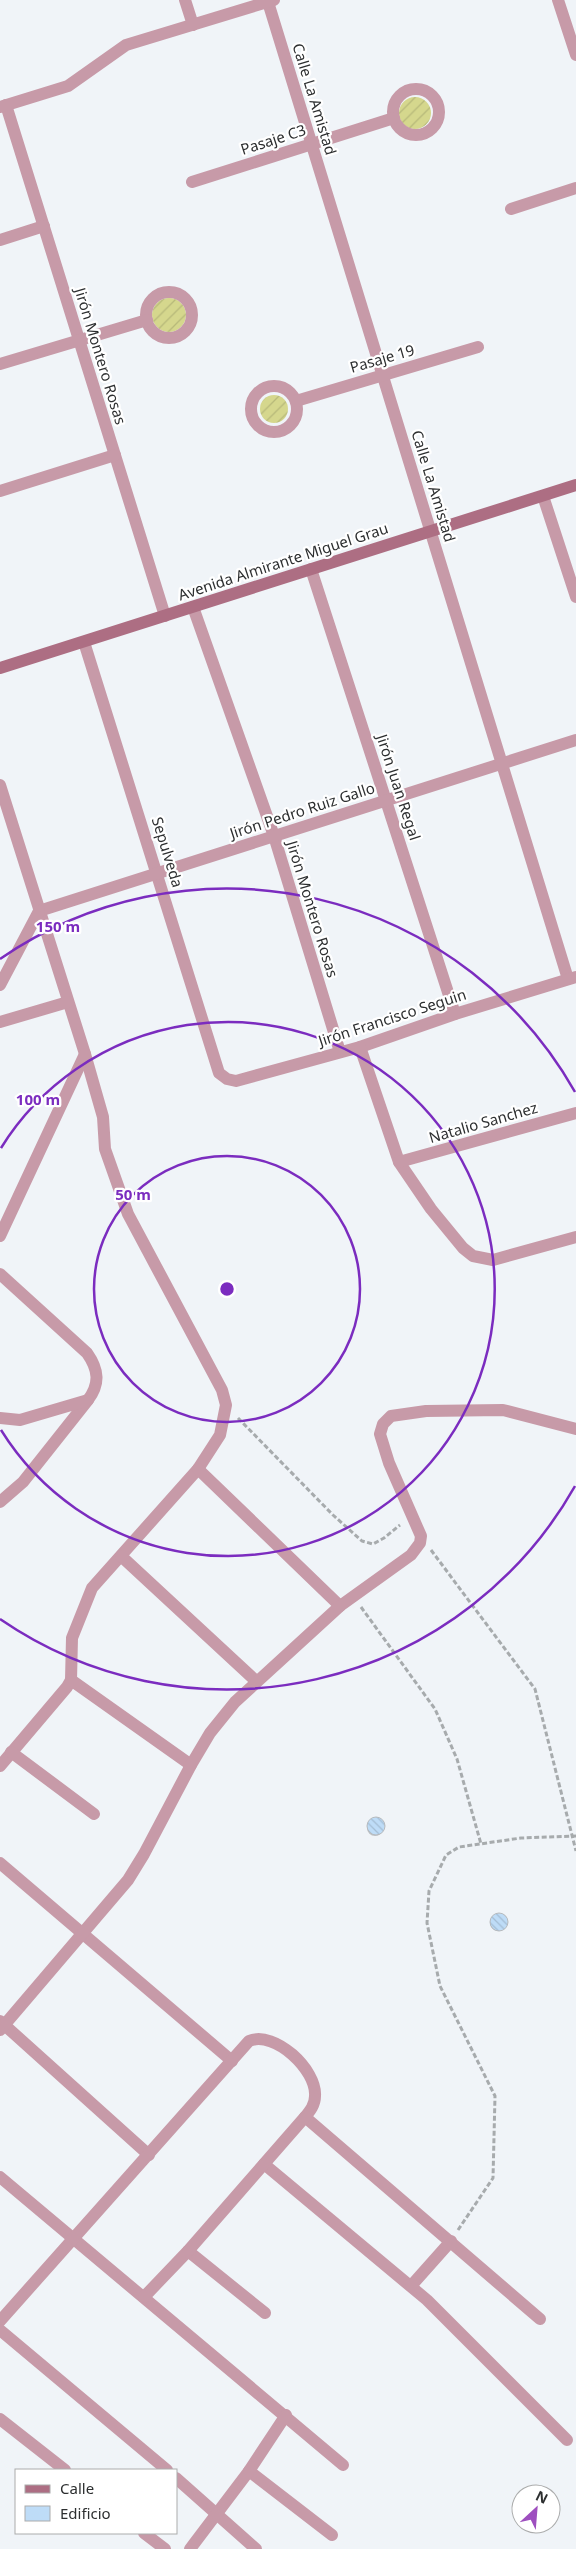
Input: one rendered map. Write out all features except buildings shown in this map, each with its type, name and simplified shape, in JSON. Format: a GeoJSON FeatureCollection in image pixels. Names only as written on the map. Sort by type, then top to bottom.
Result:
{"type":"FeatureCollection","features":[{"type":"Feature","properties":{"kind":"street"},"geometry":{"type":"LineString","coordinates":[[185,0],[193,25]]}},
{"type":"Feature","properties":{"kind":"street"},"geometry":{"type":"LineString","coordinates":[[558,0],[576,55]]}},
{"type":"Feature","properties":{"kind":"street"},"geometry":{"type":"LineString","coordinates":[[3,106],[68,86],[126,46],[271,1]]}},
{"type":"Feature","properties":{"kind":"street","name":"Calle La Amistad"},"geometry":{"type":"LineString","coordinates":[[271,1],[312,144],[502,763],[572,978]]}},
{"type":"Feature","properties":{"kind":"street","name":"Jirón Montero Rosas"},"geometry":{"type":"LineString","coordinates":[[3,106],[44,226],[165,616]]}},
{"type":"Feature","properties":{"kind":"street","name":"Pasaje C3"},"geometry":{"type":"LineString","coordinates":[[192,182],[394,118]]}},
{"type":"Feature","properties":{"kind":"street"},"geometry":{"type":"LineString","coordinates":[[511,209],[576,188]]}},
{"type":"Feature","properties":{"kind":"street"},"geometry":{"type":"LineString","coordinates":[[0,240],[44,226]]}},
{"type":"Feature","properties":{"kind":"street"},"geometry":{"type":"LineString","coordinates":[[0,364],[147,320]]}},
{"type":"Feature","properties":{"kind":"street","name":"Pasaje 19"},"geometry":{"type":"LineString","coordinates":[[296,401],[478,347]]}},
{"type":"Feature","properties":{"kind":"street"},"geometry":{"type":"LineString","coordinates":[[0,491],[115,455]]}},
{"type":"Feature","properties":{"kind":"street","name":"Avenida Almirante Miguel Grau"},"geometry":{"type":"LineString","coordinates":[[0,668],[576,485]]}},
{"type":"Feature","properties":{"kind":"street"},"geometry":{"type":"LineString","coordinates":[[543,496],[576,597]]}},
{"type":"Feature","properties":{"kind":"street","name":"Jirón Juan Regal"},"geometry":{"type":"LineString","coordinates":[[311,569],[455,1014]]}},
{"type":"Feature","properties":{"kind":"street","name":"Jirón Montero Rosas"},"geometry":{"type":"LineString","coordinates":[[193,607],[274,836],[340,1052]]}},
{"type":"Feature","properties":{"kind":"street","name":"Sepulveda"},"geometry":{"type":"LineString","coordinates":[[84,642],[158,873],[219,1073]]}},
{"type":"Feature","properties":{"kind":"street","name":"Jirón Pedro Ruiz Gallo"},"geometry":{"type":"LineString","coordinates":[[39,911],[576,740]]}},
{"type":"Feature","properties":{"kind":"street"},"geometry":{"type":"LineString","coordinates":[[0,785],[85,1054],[103,1117],[105,1148],[128,1214],[222,1390],[226,1405],[220,1435],[198,1469],[92,1588],[78,1617],[72,1638],[71,1680],[0,1766]]}},
{"type":"Feature","properties":{"kind":"street"},"geometry":{"type":"LineString","coordinates":[[0,985],[39,911]]}},
{"type":"Feature","properties":{"kind":"street","name":"Jirón Francisco Seguin"},"geometry":{"type":"LineString","coordinates":[[219,1073],[226,1079],[236,1081],[360,1047],[455,1014],[572,978]]}},
{"type":"Feature","properties":{"kind":"street"},"geometry":{"type":"LineString","coordinates":[[0,1022],[68,1002]]}},
{"type":"Feature","properties":{"kind":"street"},"geometry":{"type":"LineString","coordinates":[[360,1047],[399,1162],[431,1209],[463,1248],[474,1256],[493,1260],[576,1237]]}},
{"type":"Feature","properties":{"kind":"street"},"geometry":{"type":"LineString","coordinates":[[0,1236],[85,1054]]}},
{"type":"Feature","properties":{"kind":"street","name":"Natalio Sanchez"},"geometry":{"type":"LineString","coordinates":[[399,1162],[576,1113]]}},
{"type":"Feature","properties":{"kind":"street"},"geometry":{"type":"LineString","coordinates":[[0,1274],[75,1341],[95,1364],[98,1377],[96,1389],[88,1400],[23,1482],[0,1502]]}},
{"type":"Feature","properties":{"kind":"street"},"geometry":{"type":"LineString","coordinates":[[0,1418],[20,1420],[88,1400]]}},
{"type":"Feature","properties":{"kind":"street"},"geometry":{"type":"LineString","coordinates":[[149,2155],[1,2025],[128,1880],[144,1854],[190,1765],[210,1733],[235,1702],[340,1606],[411,1555],[420,1543],[420,1536],[389,1462],[380,1434],[383,1424],[391,1416],[426,1411],[503,1410],[576,1429]]}},
{"type":"Feature","properties":{"kind":"street"},"geometry":{"type":"LineString","coordinates":[[198,1469],[340,1606]]}},
{"type":"Feature","properties":{"kind":"street"},"geometry":{"type":"LineString","coordinates":[[121,1556],[256,1681]]}},
{"type":"Feature","properties":{"kind":"street"},"geometry":{"type":"LineString","coordinates":[[71,1680],[190,1765]]}},
{"type":"Feature","properties":{"kind":"street"},"geometry":{"type":"LineString","coordinates":[[11,1752],[94,1814]]}},
{"type":"Feature","properties":{"kind":"street"},"geometry":{"type":"LineString","coordinates":[[0,1863],[232,2061]]}},
{"type":"Feature","properties":{"kind":"street"},"geometry":{"type":"LineString","coordinates":[[0,2321],[75,2239],[249,2041],[257,2037],[270,2039],[287,2050],[302,2065],[314,2086],[314,2104],[305,2117],[188,2251],[144,2297]]}},
{"type":"Feature","properties":{"kind":"street"},"geometry":{"type":"LineString","coordinates":[[305,2117],[540,2319]]}},
{"type":"Feature","properties":{"kind":"street"},"geometry":{"type":"LineString","coordinates":[[264,2164],[411,2286],[567,2440]]}},
{"type":"Feature","properties":{"kind":"street"},"geometry":{"type":"LineString","coordinates":[[0,2176],[286,2415],[343,2465]]}},
{"type":"Feature","properties":{"kind":"street"},"geometry":{"type":"LineString","coordinates":[[411,2286],[451,2241]]}},
{"type":"Feature","properties":{"kind":"street"},"geometry":{"type":"LineString","coordinates":[[188,2251],[265,2313]]}},
{"type":"Feature","properties":{"kind":"street"},"geometry":{"type":"LineString","coordinates":[[0,2330],[166,2469]]}},
{"type":"Feature","properties":{"kind":"street"},"geometry":{"type":"LineString","coordinates":[[190,2549],[249,2470],[286,2415]]}},
{"type":"Feature","properties":{"kind":"street"},"geometry":{"type":"LineString","coordinates":[[0,2418],[64,2469]]}},
{"type":"Feature","properties":{"kind":"street"},"geometry":{"type":"LineString","coordinates":[[249,2470],[332,2535]]}},
{"type":"Feature","properties":{"kind":"street"},"geometry":{"type":"LineString","coordinates":[[178,2480],[256,2549]]}},
{"type":"Feature","properties":{"kind":"street"},"geometry":{"type":"LineString","coordinates":[[145,2534],[165,2549]]}},
{"type":"Feature","properties":{"kind":"path"},"geometry":{"type":"LineString","coordinates":[[226,1405],[333,1515],[362,1541],[373,1544],[384,1538],[412,1515]]}},
{"type":"Feature","properties":{"kind":"path"},"geometry":{"type":"LineString","coordinates":[[420,1536],[535,1689],[575,1836],[576,1852]]}},
{"type":"Feature","properties":{"kind":"path"},"geometry":{"type":"LineString","coordinates":[[353,1596],[435,1708],[457,1758],[481,1844]]}},
{"type":"Feature","properties":{"kind":"path"},"geometry":{"type":"LineString","coordinates":[[451,2241],[493,2178],[495,2096],[440,1986],[427,1923],[429,1891],[446,1855],[459,1847],[522,1838],[575,1836]]}},
{"type":"Feature","properties":{"kind":"green space"},"geometry":{"type":"Polygon","coordinates":[[[415,97],[421,98],[426,102],[430,107],[430,119],[426,124],[421,128],[415,129],[409,128],[404,124],[400,119],[399,113],[400,107],[404,102],[409,98],[415,97]]]}},
{"type":"Feature","properties":{"kind":"green space"},"geometry":{"type":"Polygon","coordinates":[[[169,298],[181,303],[186,315],[181,327],[169,332],[157,327],[152,315],[157,303],[169,298]]]}},
{"type":"Feature","properties":{"kind":"green space"},"geometry":{"type":"Polygon","coordinates":[[[274,395],[284,399],[288,409],[284,419],[274,423],[264,419],[260,409],[264,399],[274,395]]]}}]}
